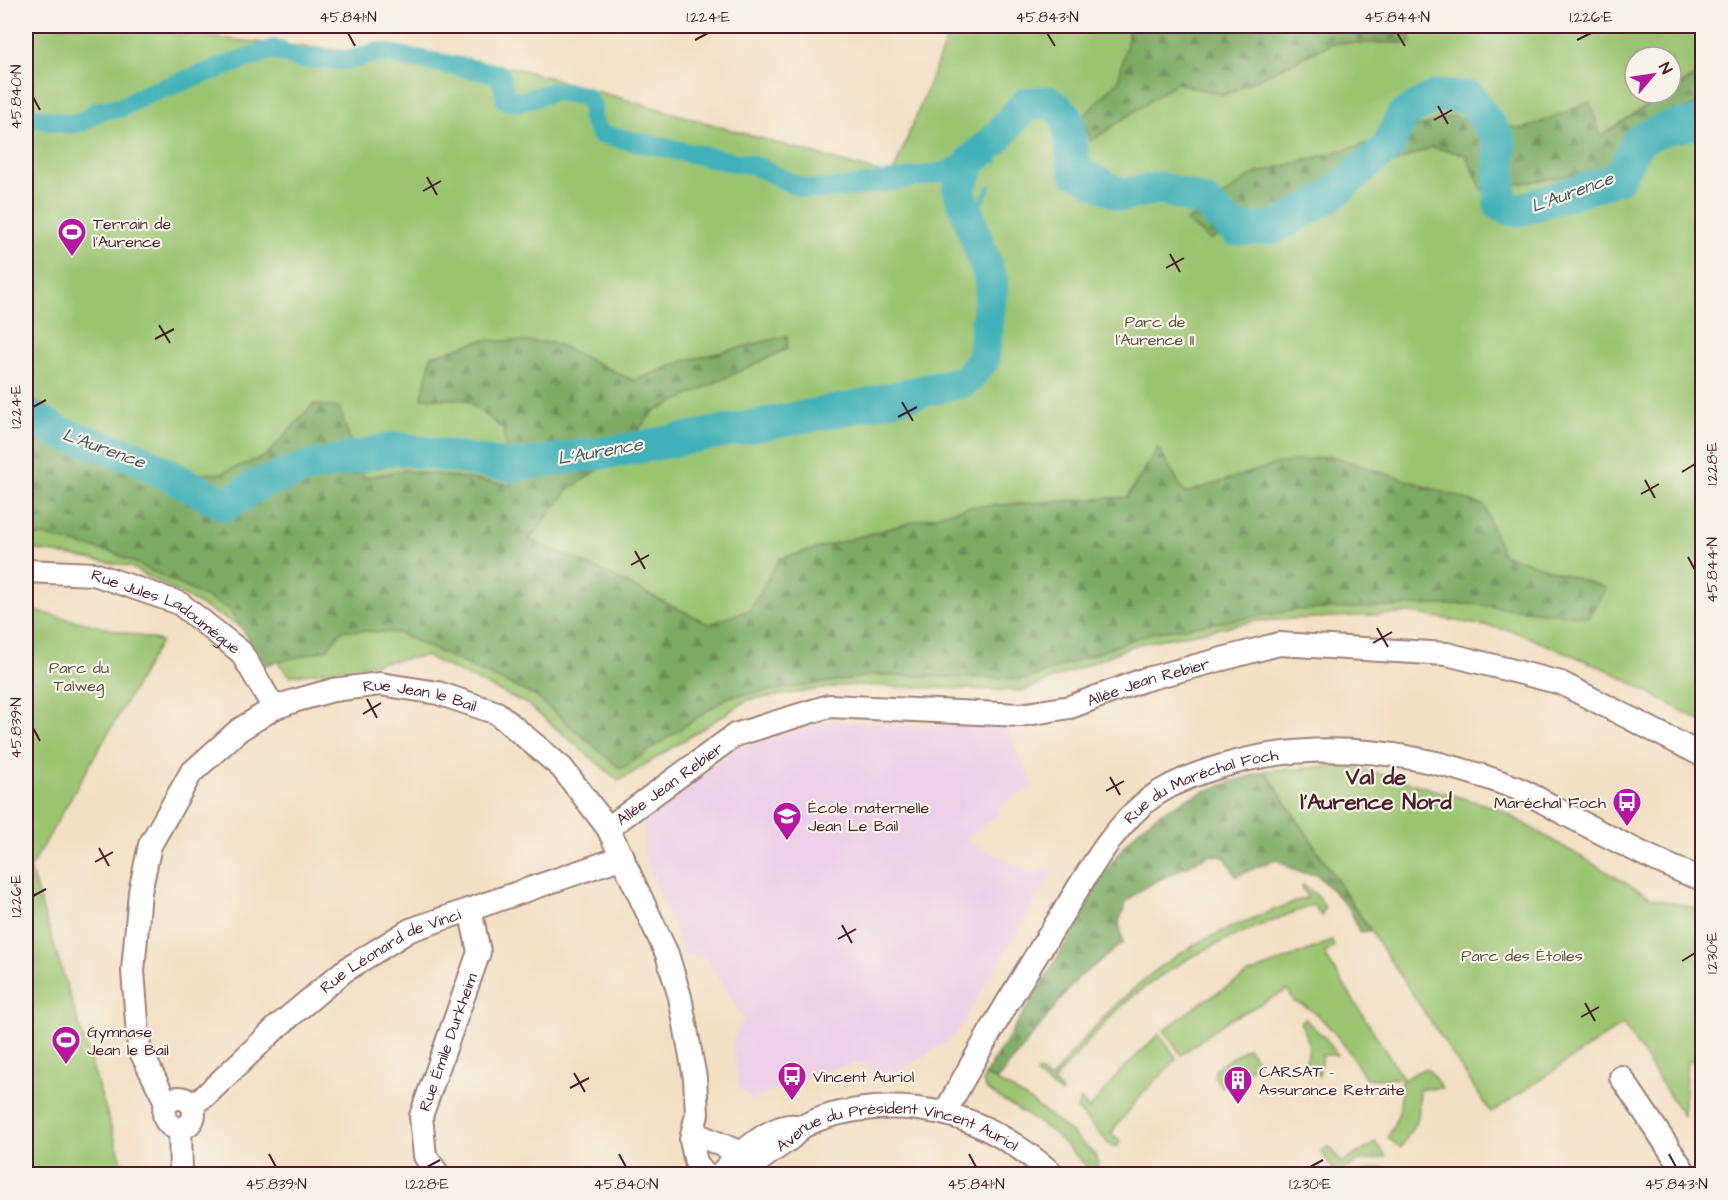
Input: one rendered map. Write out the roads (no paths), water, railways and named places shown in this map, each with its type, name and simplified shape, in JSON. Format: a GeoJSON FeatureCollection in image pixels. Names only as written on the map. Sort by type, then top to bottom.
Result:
{"type":"FeatureCollection","features":[{"type":"Feature","properties":{"kind":"street","name":"Rue Jules Ladoumégue"},"geometry":{"type":"LineString","coordinates":[[26,571],[94,574],[178,603],[241,652],[274,708]]}},
{"type":"Feature","properties":{"kind":"street","name":"Allée Jean Rebier"},"geometry":{"type":"LineString","coordinates":[[608,828],[735,735],[829,706],[1021,715],[1070,707],[1154,677],[1279,644],[1447,654],[1561,683],[1702,755]]}},
{"type":"Feature","properties":{"kind":"street","name":"Rue Jean le Bail"},"geometry":{"type":"LineString","coordinates":[[167,1104],[139,1048],[133,971],[140,892],[150,845],[191,773],[239,730],[274,708],[333,690],[380,684],[438,693],[497,713],[562,768],[608,828],[668,954],[680,997],[692,1057],[697,1114],[691,1140],[696,1162],[704,1174]]}},
{"type":"Feature","properties":{"kind":"street","name":"Rue du Maréchal Foch"},"geometry":{"type":"LineString","coordinates":[[945,1113],[997,1017],[1083,880],[1128,818],[1155,795],[1198,773],[1241,760],[1305,751],[1350,749],[1412,757],[1512,786],[1645,856],[1702,879]]}},
{"type":"Feature","properties":{"kind":"street","name":"Rue Léonard de Vinci"},"geometry":{"type":"LineString","coordinates":[[191,1104],[205,1096],[277,1027],[344,971],[410,930],[623,857]]}},
{"type":"Feature","properties":{"kind":"street","name":"Rue Émile Durkheim"},"geometry":{"type":"LineString","coordinates":[[438,1174],[425,1156],[421,1116],[479,952],[470,909]]}},
{"type":"Feature","properties":{"kind":"street"},"geometry":{"type":"LineString","coordinates":[[1621,1077],[1686,1174]]}},
{"type":"Feature","properties":{"kind":"street"},"geometry":{"type":"LineString","coordinates":[[179,1098],[191,1104],[194,1111],[193,1119],[188,1125],[174,1128],[166,1120],[167,1104],[179,1098]]}},
{"type":"Feature","properties":{"kind":"street","name":"Avenue du Président Vincent Auriol"},"geometry":{"type":"LineString","coordinates":[[720,1174],[742,1164],[766,1135],[790,1125],[801,1126],[844,1110],[917,1107],[978,1124],[1010,1140],[1053,1174]]}},
{"type":"Feature","properties":{"kind":"street"},"geometry":{"type":"LineString","coordinates":[[697,1114],[708,1152],[720,1174]]}},
{"type":"Feature","properties":{"kind":"street"},"geometry":{"type":"LineString","coordinates":[[180,1128],[181,1174]]}},
{"type":"Feature","properties":{"kind":"street"},"geometry":{"type":"LineString","coordinates":[[703,1137],[742,1164]]}},
{"type":"Feature","properties":{"kind":"waterway","name":"L'Aurence"},"geometry":{"type":"LineString","coordinates":[[26,112],[29,117],[69,124],[81,122],[98,111],[120,108],[142,96],[273,49],[298,58],[351,60],[378,52],[500,74],[506,100],[519,102],[555,91],[585,96],[592,106],[592,119],[600,134],[755,166],[804,188],[830,189],[893,181],[946,171],[972,160]]}},
{"type":"Feature","properties":{"kind":"waterway","name":"L'Aurence"},"geometry":{"type":"LineString","coordinates":[[26,414],[61,433],[135,457],[226,505],[257,485],[306,468],[396,448],[511,466],[618,451],[846,409],[965,381],[983,360],[992,283],[959,189],[972,160],[995,140],[1026,104],[1050,102],[1067,117],[1075,171],[1122,195],[1160,188],[1205,202],[1235,230],[1274,228],[1329,197],[1388,147],[1402,116],[1435,96],[1471,98],[1500,141],[1500,205],[1516,211],[1619,178],[1638,141],[1664,129],[1702,122]]}},
{"type":"Feature","properties":{"kind":"waterway"},"geometry":{"type":"LineString","coordinates":[[995,140],[996,161]]}},
{"type":"Feature","properties":{"kind":"waterway"},"geometry":{"type":"LineString","coordinates":[[971,223],[989,187]]}},
{"type":"Feature","properties":{"kind":"place","name":"Terrain de l'Aurence"},"geometry":{"type":"Point","coordinates":[72,258]}},
{"type":"Feature","properties":{"kind":"place","name":"Maréchal Foch"},"geometry":{"type":"Point","coordinates":[1627,828]}},
{"type":"Feature","properties":{"kind":"place","name":"École maternelle Jean Le Bail"},"geometry":{"type":"Point","coordinates":[787,842]}},
{"type":"Feature","properties":{"kind":"place","name":"Gymnase Jean le Bail"},"geometry":{"type":"Point","coordinates":[66,1066]}},
{"type":"Feature","properties":{"kind":"place","name":"Vincent Auriol"},"geometry":{"type":"Point","coordinates":[792,1102]}},
{"type":"Feature","properties":{"kind":"place","name":"CARSAT - Assurance Retraite"},"geometry":{"type":"Point","coordinates":[1238,1106]}},
{"type":"Feature","properties":{"kind":"district","name":"Val de l'Aurence Nord"},"geometry":{"type":"Point","coordinates":[1376,788]}},
{"type":"Feature","properties":{"kind":"park label","name":"Parc de l'Aurence II"},"geometry":{"type":"Point","coordinates":[1155,330]}},
{"type":"Feature","properties":{"kind":"park label","name":"Parc du Talweg"},"geometry":{"type":"Point","coordinates":[79,676]}},
{"type":"Feature","properties":{"kind":"park label","name":"Parc des Étoiles"},"geometry":{"type":"Point","coordinates":[1522,955]}}]}
